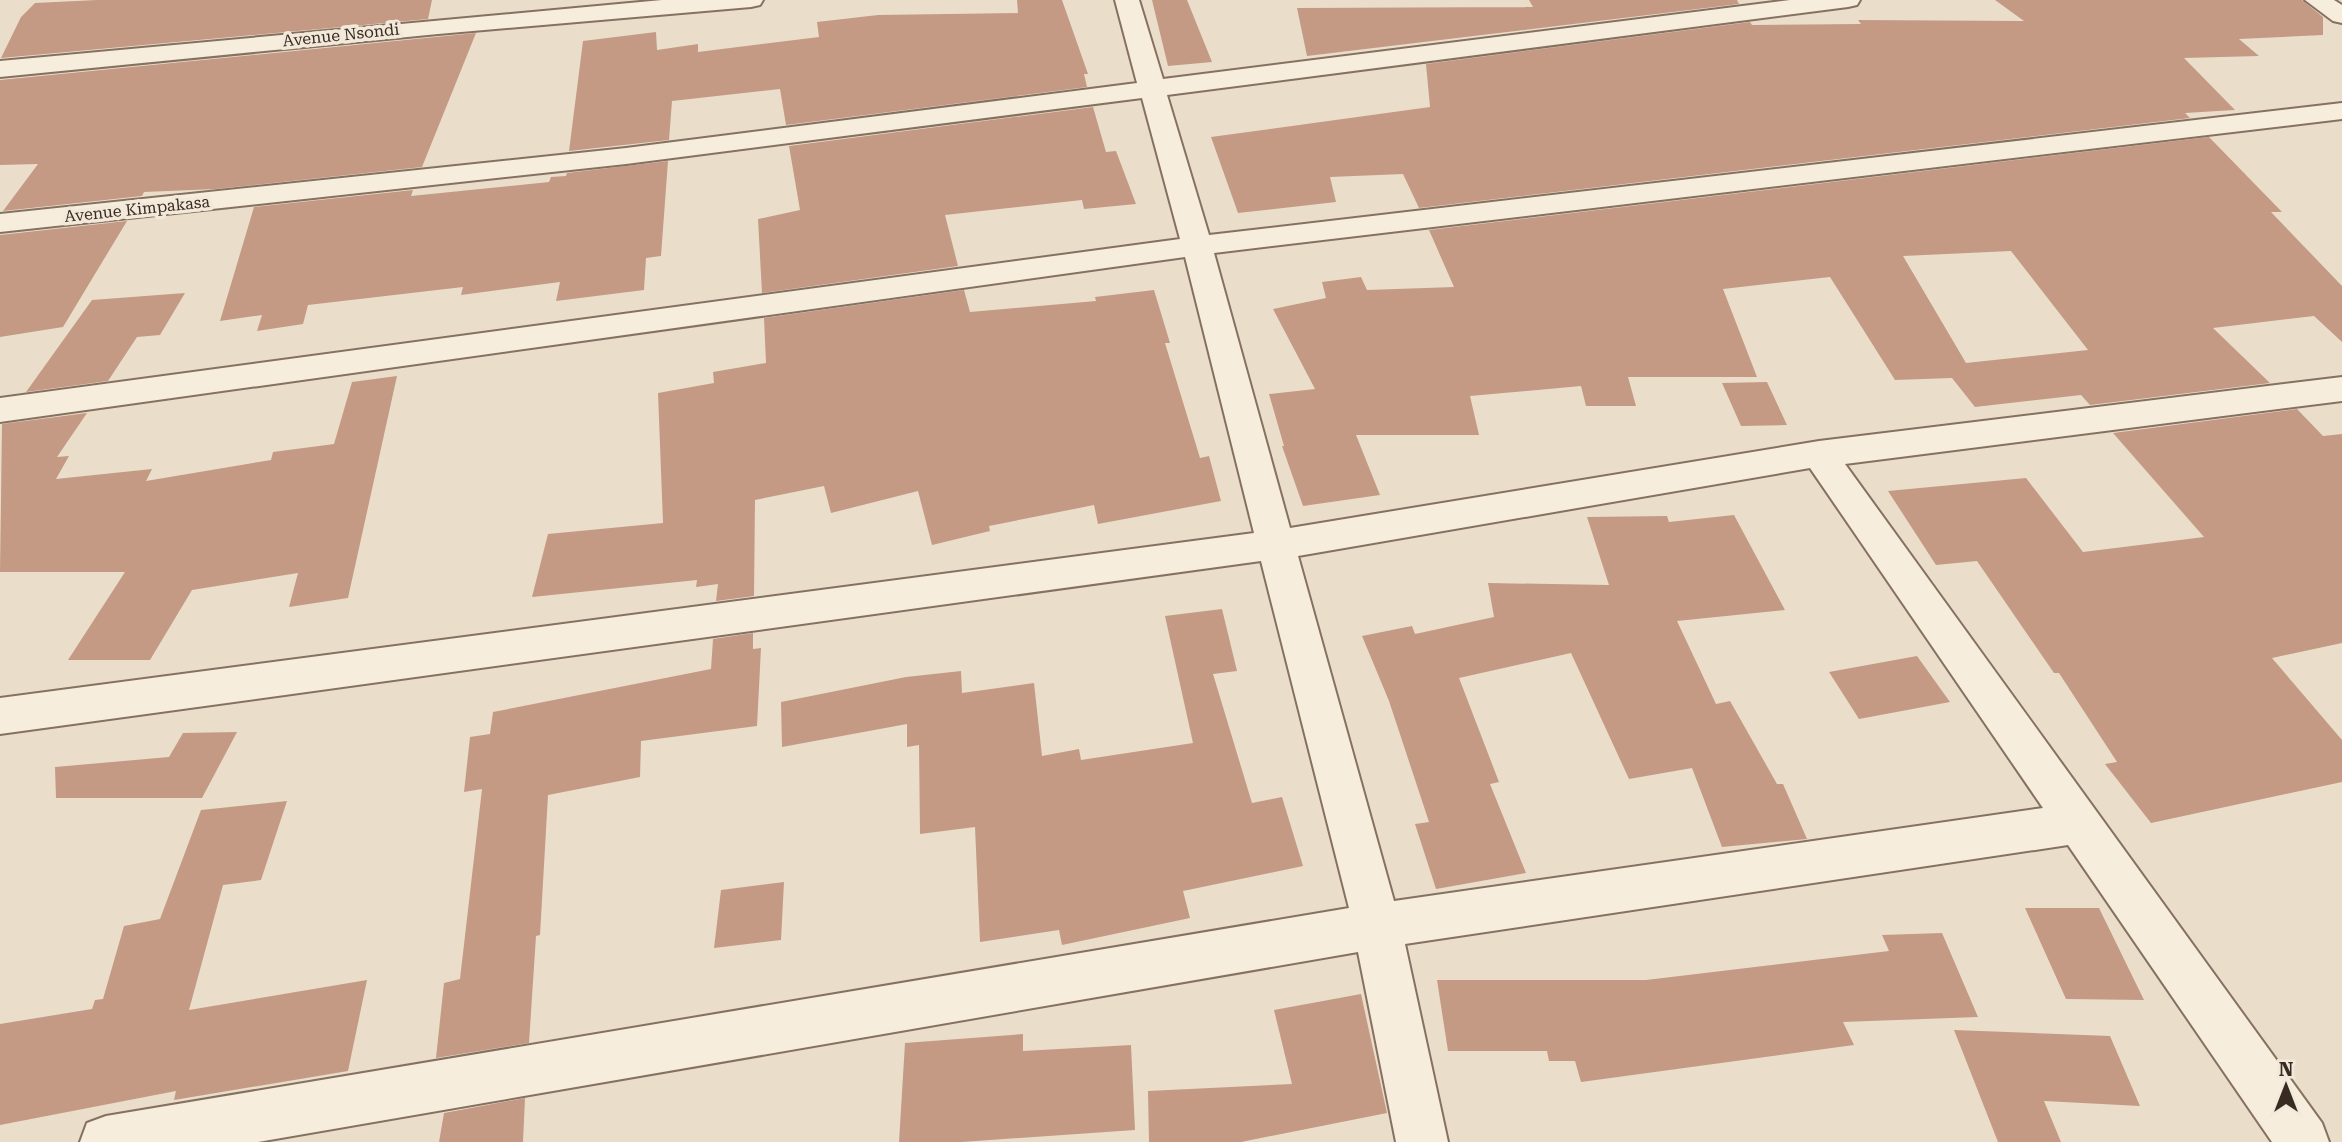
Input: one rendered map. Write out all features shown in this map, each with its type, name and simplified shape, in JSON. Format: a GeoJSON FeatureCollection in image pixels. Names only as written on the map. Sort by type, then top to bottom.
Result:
{"type":"FeatureCollection","features":[{"type":"Feature","properties":{"kind":"street","name":"Avenue Nsondi"},"geometry":{"type":"LineString","coordinates":[[0,69],[438,26],[682,8],[751,0]]}},
{"type":"Feature","properties":{"kind":"street"},"geometry":{"type":"LineString","coordinates":[[1127,0],[1197,246],[1377,926],[1422,1142]]}},
{"type":"Feature","properties":{"kind":"street","name":"Avenue Kimpakasa"},"geometry":{"type":"LineString","coordinates":[[0,223],[626,156],[1152,91],[1848,0]]}},
{"type":"Feature","properties":{"kind":"street"},"geometry":{"type":"LineString","coordinates":[[2317,0],[2342,16]]}},
{"type":"Feature","properties":{"kind":"street"},"geometry":{"type":"LineString","coordinates":[[0,410],[1197,246],[2342,111]]}},
{"type":"Feature","properties":{"kind":"street"},"geometry":{"type":"LineString","coordinates":[[0,716],[1275,545],[1819,454],[2342,390]]}},
{"type":"Feature","properties":{"kind":"street"},"geometry":{"type":"LineString","coordinates":[[1819,454],[2304,1142]]}},
{"type":"Feature","properties":{"kind":"street"},"geometry":{"type":"LineString","coordinates":[[106,1142],[1377,926],[2080,823]]}},
{"type":"Feature","properties":{"kind":"building"},"geometry":{"type":"Polygon","coordinates":[[[97,0],[432,0],[428,19],[1,58],[21,17],[35,3],[97,0]]]}},
{"type":"Feature","properties":{"kind":"building"},"geometry":{"type":"Polygon","coordinates":[[[1017,0],[1062,0],[1088,74],[1084,74],[1087,87],[786,125],[780,89],[672,101],[669,140],[569,151],[583,41],[656,32],[657,50],[698,44],[698,52],[819,37],[817,22],[878,15],[1018,13],[1017,0]]]}},
{"type":"Feature","properties":{"kind":"building"},"geometry":{"type":"Polygon","coordinates":[[[1152,0],[1187,0],[1212,62],[1168,66],[1152,0]]]}},
{"type":"Feature","properties":{"kind":"building"},"geometry":{"type":"Polygon","coordinates":[[[1529,0],[1737,0],[1739,4],[1307,56],[1297,8],[1533,7],[1529,0]]]}},
{"type":"Feature","properties":{"kind":"building"},"geometry":{"type":"Polygon","coordinates":[[[1995,0],[2302,0],[2323,17],[2323,35],[2239,39],[2259,56],[2184,58],[2235,110],[2185,113],[2190,118],[1419,208],[1403,174],[1330,177],[1336,202],[1238,213],[1211,137],[1430,107],[1426,64],[1750,22],[1752,25],[1861,24],[1858,20],[2024,21],[1995,0]]]}},
{"type":"Feature","properties":{"kind":"building"},"geometry":{"type":"Polygon","coordinates":[[[476,33],[422,167],[216,189],[144,192],[142,196],[3,211],[38,164],[0,165],[0,80],[476,33]]]}},
{"type":"Feature","properties":{"kind":"building"},"geometry":{"type":"Polygon","coordinates":[[[1093,107],[1106,152],[1116,151],[1136,204],[1084,209],[1082,200],[945,215],[958,266],[762,293],[758,219],[800,210],[789,146],[1093,107]]]}},
{"type":"Feature","properties":{"kind":"building"},"geometry":{"type":"Polygon","coordinates":[[[2209,137],[2282,212],[2271,212],[2342,286],[2342,342],[2314,316],[2213,328],[2270,383],[2090,405],[2081,395],[1975,407],[1952,378],[1895,380],[1830,277],[1723,289],[1757,377],[1628,377],[1636,406],[1586,406],[1581,386],[1470,396],[1479,435],[1356,435],[1380,495],[1303,506],[1282,446],[1269,394],[1315,389],[1273,309],[1326,298],[1322,282],[1361,277],[1367,290],[1454,287],[1429,230],[2209,137]],[[2011,251],[1903,256],[1966,363],[2088,350],[2011,251]]]}},
{"type":"Feature","properties":{"kind":"building"},"geometry":{"type":"Polygon","coordinates":[[[668,161],[661,256],[646,258],[644,290],[556,301],[560,282],[461,295],[463,287],[308,305],[303,324],[257,331],[262,315],[220,321],[254,207],[413,190],[411,196],[549,182],[551,177],[566,176],[567,173],[668,161]]]}},
{"type":"Feature","properties":{"kind":"building"},"geometry":{"type":"Polygon","coordinates":[[[127,221],[63,327],[0,337],[0,235],[127,221]]]}},
{"type":"Feature","properties":{"kind":"building"},"geometry":{"type":"Polygon","coordinates":[[[964,290],[970,312],[1096,301],[1095,297],[1154,290],[1170,343],[1165,343],[1200,458],[1209,456],[1221,501],[1098,524],[1094,505],[989,526],[990,531],[932,545],[918,491],[831,513],[824,486],[755,500],[754,596],[716,601],[718,584],[696,587],[697,580],[532,597],[548,534],[663,523],[658,393],[714,383],[713,372],[766,363],[764,318],[964,290]]]}},
{"type":"Feature","properties":{"kind":"building"},"geometry":{"type":"Polygon","coordinates":[[[185,293],[160,335],[137,337],[108,381],[26,392],[92,300],[185,293]]]}},
{"type":"Feature","properties":{"kind":"building"},"geometry":{"type":"Polygon","coordinates":[[[397,376],[348,598],[289,607],[298,573],[192,590],[150,660],[68,660],[125,572],[0,572],[2,424],[87,413],[57,457],[69,456],[56,479],[152,469],[146,481],[271,460],[273,452],[334,444],[352,382],[397,376]]]}},
{"type":"Feature","properties":{"kind":"building"},"geometry":{"type":"Polygon","coordinates":[[[1767,382],[1787,425],[1741,426],[1722,383],[1767,382]]]}},
{"type":"Feature","properties":{"kind":"building"},"geometry":{"type":"Polygon","coordinates":[[[2297,409],[2323,436],[2342,434],[2342,643],[2272,658],[2342,740],[2342,782],[2151,823],[2105,764],[2117,762],[2059,673],[2054,673],[1977,561],[1936,565],[1888,491],[2026,478],[2083,552],[2204,537],[2113,433],[2297,409]]]}},
{"type":"Feature","properties":{"kind":"building"},"geometry":{"type":"Polygon","coordinates":[[[1734,515],[1785,610],[1677,621],[1716,704],[1730,701],[1777,784],[1783,784],[1807,839],[1722,847],[1692,768],[1629,779],[1571,653],[1459,678],[1499,782],[1490,784],[1526,873],[1436,889],[1415,824],[1429,822],[1389,701],[1362,636],[1412,626],[1415,634],[1494,617],[1488,583],[1609,585],[1587,517],[1667,516],[1669,522],[1734,515]]]}},
{"type":"Feature","properties":{"kind":"building"},"geometry":{"type":"Polygon","coordinates":[[[1222,609],[1237,671],[1213,674],[1252,803],[1282,797],[1303,866],[1183,891],[1190,918],[1062,945],[1059,930],[980,942],[975,827],[920,834],[919,745],[907,747],[907,724],[782,747],[781,702],[906,677],[961,671],[962,693],[1034,683],[1042,756],[1079,749],[1081,760],[1193,743],[1165,616],[1222,609]]]}},
{"type":"Feature","properties":{"kind":"building"},"geometry":{"type":"Polygon","coordinates":[[[753,633],[753,649],[761,648],[757,726],[641,741],[640,777],[548,795],[540,935],[536,936],[529,1043],[436,1058],[444,983],[460,979],[482,789],[464,792],[470,737],[490,734],[493,712],[711,669],[713,639],[753,633]]]}},
{"type":"Feature","properties":{"kind":"building"},"geometry":{"type":"Polygon","coordinates":[[[1917,656],[1950,702],[1859,719],[1829,672],[1917,656]]]}},
{"type":"Feature","properties":{"kind":"building"},"geometry":{"type":"Polygon","coordinates":[[[237,732],[202,798],[56,798],[55,767],[169,757],[183,733],[237,732]]]}},
{"type":"Feature","properties":{"kind":"building"},"geometry":{"type":"Polygon","coordinates":[[[287,801],[261,880],[223,885],[189,1010],[367,980],[348,1071],[174,1100],[176,1091],[0,1125],[0,1024],[92,1009],[95,1000],[103,999],[124,926],[160,919],[201,810],[287,801]]]}},
{"type":"Feature","properties":{"kind":"building"},"geometry":{"type":"Polygon","coordinates":[[[784,882],[781,940],[714,948],[721,890],[784,882]]]}},
{"type":"Feature","properties":{"kind":"building"},"geometry":{"type":"Polygon","coordinates":[[[2025,908],[2099,908],[2144,1000],[2066,999],[2025,908]]]}},
{"type":"Feature","properties":{"kind":"building"},"geometry":{"type":"Polygon","coordinates":[[[1942,933],[1978,1017],[1843,1022],[1854,1045],[1581,1082],[1575,1061],[1549,1061],[1547,1051],[1448,1051],[1437,980],[1646,980],[1889,951],[1882,935],[1942,933]]]}},
{"type":"Feature","properties":{"kind":"building"},"geometry":{"type":"Polygon","coordinates":[[[1361,994],[1387,1113],[1241,1142],[1149,1142],[1148,1091],[1292,1084],[1274,1010],[1361,994]]]}},
{"type":"Feature","properties":{"kind":"building"},"geometry":{"type":"Polygon","coordinates":[[[1954,1030],[2110,1036],[2140,1106],[2044,1101],[2061,1142],[1998,1142],[1954,1030]]]}},
{"type":"Feature","properties":{"kind":"building"},"geometry":{"type":"Polygon","coordinates":[[[1023,1034],[1023,1051],[1131,1045],[1135,1130],[962,1142],[899,1142],[905,1043],[1023,1034]]]}},
{"type":"Feature","properties":{"kind":"building"},"geometry":{"type":"Polygon","coordinates":[[[525,1098],[523,1142],[439,1142],[444,1113],[525,1098]]]}}]}
